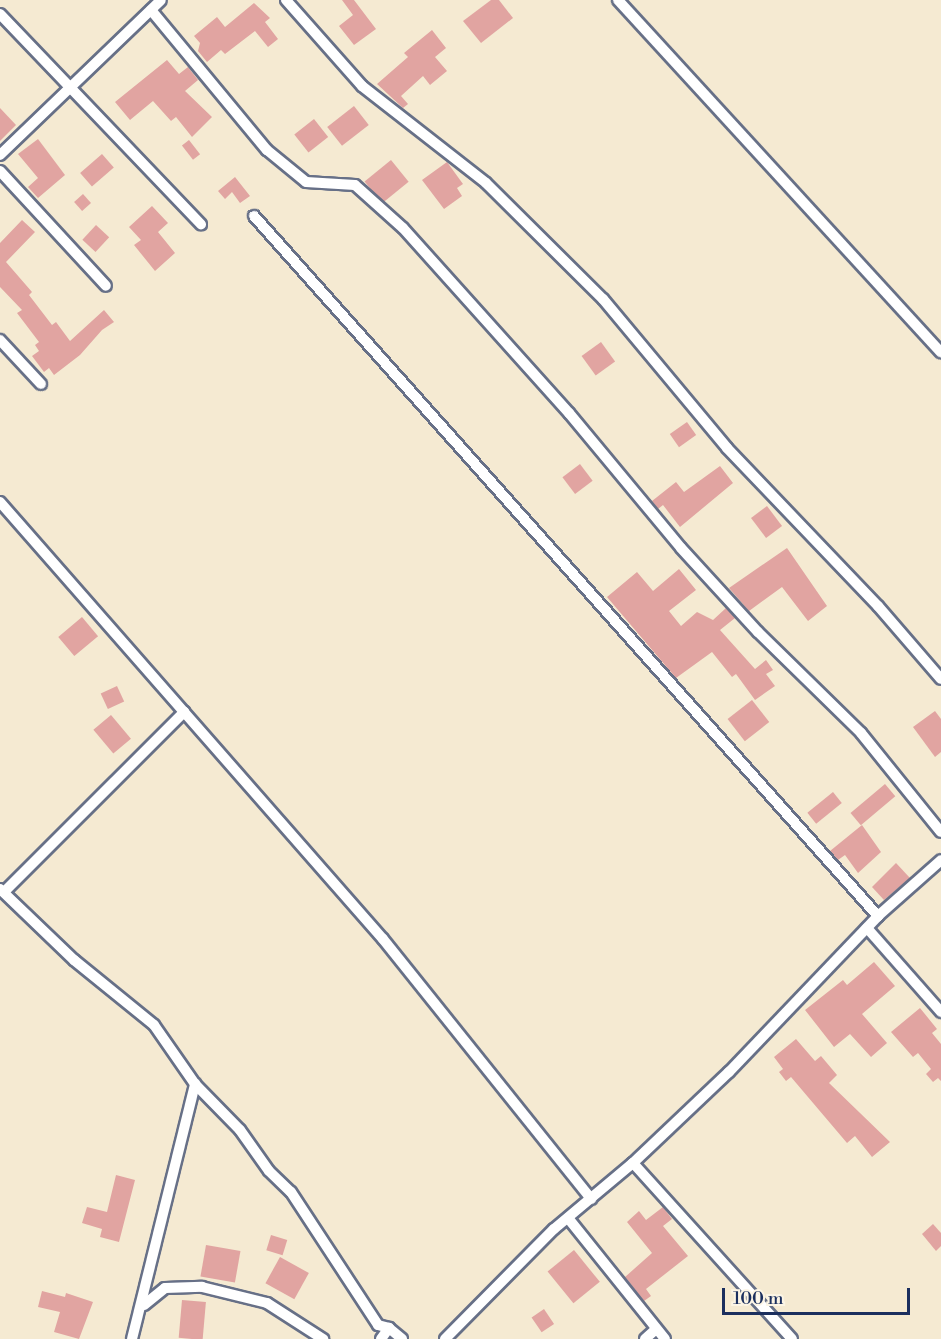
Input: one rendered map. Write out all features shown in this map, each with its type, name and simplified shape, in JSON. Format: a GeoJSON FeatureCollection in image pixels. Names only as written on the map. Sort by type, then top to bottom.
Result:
{"type":"FeatureCollection","features":[{"type":"Feature","properties":{"kind":"street"},"geometry":{"type":"LineString","coordinates":[[0,155],[69,86],[161,0]]}},
{"type":"Feature","properties":{"kind":"street"},"geometry":{"type":"LineString","coordinates":[[286,0],[362,86],[486,183],[603,299],[727,448],[878,606],[941,679]]}},
{"type":"Feature","properties":{"kind":"street"},"geometry":{"type":"LineString","coordinates":[[618,0],[941,353]]}},
{"type":"Feature","properties":{"kind":"street"},"geometry":{"type":"LineString","coordinates":[[151,9],[267,150],[306,182],[355,185],[403,228],[569,413],[681,548],[758,632],[861,733],[941,832]]}},
{"type":"Feature","properties":{"kind":"street"},"geometry":{"type":"LineString","coordinates":[[0,14],[201,224]]}},
{"type":"Feature","properties":{"kind":"street"},"geometry":{"type":"LineString","coordinates":[[0,171],[106,285]]}},
{"type":"Feature","properties":{"kind":"street"},"geometry":{"type":"LineString","coordinates":[[254,216],[878,916]]}},
{"type":"Feature","properties":{"kind":"street"},"geometry":{"type":"LineString","coordinates":[[0,340],[41,384]]}},
{"type":"Feature","properties":{"kind":"street"},"geometry":{"type":"LineString","coordinates":[[0,502],[383,939],[591,1199]]}},
{"type":"Feature","properties":{"kind":"street"},"geometry":{"type":"LineString","coordinates":[[184,712],[2,891],[74,960],[154,1025],[195,1084],[257,1150],[269,1171],[291,1192],[378,1325],[389,1328],[402,1339]]}},
{"type":"Feature","properties":{"kind":"street"},"geometry":{"type":"LineString","coordinates":[[445,1339],[568,1218],[633,1163],[729,1072],[878,916],[941,860]]}},
{"type":"Feature","properties":{"kind":"street"},"geometry":{"type":"LineString","coordinates":[[867,928],[941,1012]]}},
{"type":"Feature","properties":{"kind":"street"},"geometry":{"type":"LineString","coordinates":[[132,1339],[144,1305],[147,1271],[195,1084]]}},
{"type":"Feature","properties":{"kind":"street"},"geometry":{"type":"LineString","coordinates":[[633,1163],[792,1339]]}},
{"type":"Feature","properties":{"kind":"street"},"geometry":{"type":"LineString","coordinates":[[568,1218],[665,1339]]}},
{"type":"Feature","properties":{"kind":"street"},"geometry":{"type":"LineString","coordinates":[[144,1305],[165,1288],[202,1287],[267,1303],[324,1339]]}},
{"type":"Feature","properties":{"kind":"street"},"geometry":{"type":"LineString","coordinates":[[381,1339],[389,1328]]}},
{"type":"Feature","properties":{"kind":"street"},"geometry":{"type":"LineString","coordinates":[[645,1339],[656,1329]]}},
{"type":"Feature","properties":{"kind":"building"},"geometry":{"type":"Polygon","coordinates":[[[342,0],[354,0],[376,29],[354,45],[339,26],[353,15],[342,0]]]}},
{"type":"Feature","properties":{"kind":"building"},"geometry":{"type":"Polygon","coordinates":[[[491,0],[499,0],[513,18],[481,43],[463,21],[491,0]]]}},
{"type":"Feature","properties":{"kind":"building"},"geometry":{"type":"Polygon","coordinates":[[[254,3],[270,18],[265,22],[278,39],[268,47],[255,31],[225,54],[221,50],[207,62],[198,51],[200,43],[194,36],[217,17],[225,27],[254,3]]]}},
{"type":"Feature","properties":{"kind":"building"},"geometry":{"type":"Polygon","coordinates":[[[432,30],[446,48],[435,57],[447,71],[430,85],[423,76],[401,96],[408,104],[403,108],[377,84],[408,57],[404,53],[432,30]]]}},
{"type":"Feature","properties":{"kind":"building"},"geometry":{"type":"Polygon","coordinates":[[[167,60],[179,74],[188,67],[198,80],[185,91],[212,117],[192,137],[176,117],[171,121],[153,101],[130,120],[115,102],[167,60]]]}},
{"type":"Feature","properties":{"kind":"building"},"geometry":{"type":"Polygon","coordinates":[[[354,106],[369,125],[342,146],[327,127],[354,106]]]}},
{"type":"Feature","properties":{"kind":"building"},"geometry":{"type":"Polygon","coordinates":[[[0,108],[16,125],[0,141],[0,108]]]}},
{"type":"Feature","properties":{"kind":"building"},"geometry":{"type":"Polygon","coordinates":[[[314,119],[328,137],[308,153],[294,134],[314,119]]]}},
{"type":"Feature","properties":{"kind":"building"},"geometry":{"type":"Polygon","coordinates":[[[38,139],[65,175],[38,198],[28,187],[38,178],[18,154],[38,139]]]}},
{"type":"Feature","properties":{"kind":"building"},"geometry":{"type":"Polygon","coordinates":[[[189,140],[200,154],[193,160],[182,146],[189,140]]]}},
{"type":"Feature","properties":{"kind":"building"},"geometry":{"type":"Polygon","coordinates":[[[102,154],[114,168],[92,187],[80,173],[102,154]]]}},
{"type":"Feature","properties":{"kind":"building"},"geometry":{"type":"Polygon","coordinates":[[[391,160],[409,182],[382,203],[365,181],[391,160]]]}},
{"type":"Feature","properties":{"kind":"building"},"geometry":{"type":"Polygon","coordinates":[[[447,162],[463,184],[457,188],[462,196],[444,209],[422,180],[447,162]]]}},
{"type":"Feature","properties":{"kind":"building"},"geometry":{"type":"Polygon","coordinates":[[[235,177],[250,196],[240,203],[232,192],[225,199],[218,191],[235,177]]]}},
{"type":"Feature","properties":{"kind":"building"},"geometry":{"type":"Polygon","coordinates":[[[83,194],[91,203],[82,211],[74,202],[83,194]]]}},
{"type":"Feature","properties":{"kind":"building"},"geometry":{"type":"Polygon","coordinates":[[[152,206],[168,223],[158,232],[175,253],[155,271],[134,245],[141,240],[129,227],[152,206]]]}},
{"type":"Feature","properties":{"kind":"building"},"geometry":{"type":"Polygon","coordinates":[[[22,220],[35,232],[6,262],[32,292],[29,295],[52,325],[56,322],[70,341],[104,310],[114,322],[102,330],[80,355],[54,375],[49,368],[44,372],[32,356],[39,351],[35,345],[39,342],[17,313],[22,310],[0,287],[0,243],[22,220]]]}},
{"type":"Feature","properties":{"kind":"building"},"geometry":{"type":"Polygon","coordinates":[[[96,225],[109,237],[96,252],[82,240],[96,225]]]}},
{"type":"Feature","properties":{"kind":"building"},"geometry":{"type":"Polygon","coordinates":[[[601,342],[615,361],[596,376],[582,356],[601,342]]]}},
{"type":"Feature","properties":{"kind":"building"},"geometry":{"type":"Polygon","coordinates":[[[687,422],[696,435],[679,447],[670,434],[687,422]]]}},
{"type":"Feature","properties":{"kind":"building"},"geometry":{"type":"Polygon","coordinates":[[[580,464],[593,481],[575,494],[562,477],[580,464]]]}},
{"type":"Feature","properties":{"kind":"building"},"geometry":{"type":"Polygon","coordinates":[[[720,466],[733,483],[680,527],[663,505],[658,509],[652,501],[676,482],[684,492],[720,466]]]}},
{"type":"Feature","properties":{"kind":"building"},"geometry":{"type":"Polygon","coordinates":[[[767,506],[782,526],[766,538],[751,518],[767,506]]]}},
{"type":"Feature","properties":{"kind":"building"},"geometry":{"type":"Polygon","coordinates":[[[787,548],[827,606],[808,621],[782,587],[749,611],[729,588],[787,548]]]}},
{"type":"Feature","properties":{"kind":"building"},"geometry":{"type":"Polygon","coordinates":[[[679,569],[696,590],[669,611],[681,626],[697,612],[713,620],[726,608],[735,618],[720,630],[755,669],[766,660],[773,670],[766,674],[775,686],[755,700],[736,674],[732,677],[712,652],[676,678],[607,597],[637,572],[653,591],[679,569]]]}},
{"type":"Feature","properties":{"kind":"building"},"geometry":{"type":"Polygon","coordinates":[[[82,617],[98,636],[74,656],[58,637],[82,617]]]}},
{"type":"Feature","properties":{"kind":"building"},"geometry":{"type":"Polygon","coordinates":[[[117,686],[124,701],[108,709],[101,694],[117,686]]]}},
{"type":"Feature","properties":{"kind":"building"},"geometry":{"type":"Polygon","coordinates":[[[752,700],[769,722],[745,741],[728,719],[752,700]]]}},
{"type":"Feature","properties":{"kind":"building"},"geometry":{"type":"Polygon","coordinates":[[[935,711],[941,719],[941,752],[935,757],[913,727],[935,711]]]}},
{"type":"Feature","properties":{"kind":"building"},"geometry":{"type":"Polygon","coordinates":[[[111,715],[131,739],[113,754],[93,730],[111,715]]]}},
{"type":"Feature","properties":{"kind":"building"},"geometry":{"type":"Polygon","coordinates":[[[885,784],[895,796],[861,825],[851,813],[885,784]]]}},
{"type":"Feature","properties":{"kind":"building"},"geometry":{"type":"Polygon","coordinates":[[[833,792],[842,803],[816,824],[807,813],[833,792]]]}},
{"type":"Feature","properties":{"kind":"building"},"geometry":{"type":"Polygon","coordinates":[[[862,825],[881,852],[858,873],[845,855],[838,860],[830,851],[862,825]]]}},
{"type":"Feature","properties":{"kind":"building"},"geometry":{"type":"Polygon","coordinates":[[[896,863],[910,878],[884,900],[872,887],[896,863]]]}},
{"type":"Feature","properties":{"kind":"building"},"geometry":{"type":"Polygon","coordinates":[[[874,962],[895,986],[862,1014],[887,1043],[871,1057],[850,1034],[834,1047],[805,1010],[843,980],[847,985],[874,962]]]}},
{"type":"Feature","properties":{"kind":"building"},"geometry":{"type":"Polygon","coordinates":[[[920,1008],[937,1029],[932,1033],[941,1044],[941,1081],[938,1078],[933,1082],[926,1074],[931,1069],[918,1053],[913,1057],[891,1032],[920,1008]]]}},
{"type":"Feature","properties":{"kind":"building"},"geometry":{"type":"Polygon","coordinates":[[[796,1039],[815,1061],[821,1056],[837,1075],[829,1083],[890,1142],[872,1157],[855,1136],[847,1143],[791,1077],[786,1081],[779,1072],[783,1069],[774,1057],[796,1039]]]}},
{"type":"Feature","properties":{"kind":"building"},"geometry":{"type":"Polygon","coordinates":[[[116,1175],[135,1180],[119,1242],[100,1237],[102,1229],[82,1223],[87,1207],[107,1212],[116,1175]]]}},
{"type":"Feature","properties":{"kind":"building"},"geometry":{"type":"Polygon","coordinates":[[[663,1207],[672,1219],[663,1226],[688,1256],[646,1289],[651,1296],[644,1301],[625,1277],[652,1253],[627,1222],[639,1211],[646,1220],[663,1207]]]}},
{"type":"Feature","properties":{"kind":"building"},"geometry":{"type":"Polygon","coordinates":[[[933,1224],[941,1233],[941,1246],[936,1251],[922,1234],[933,1224]]]}},
{"type":"Feature","properties":{"kind":"building"},"geometry":{"type":"Polygon","coordinates":[[[271,1235],[287,1240],[283,1255],[266,1250],[271,1235]]]}},
{"type":"Feature","properties":{"kind":"building"},"geometry":{"type":"Polygon","coordinates":[[[206,1245],[240,1251],[235,1283],[200,1277],[206,1245]]]}},
{"type":"Feature","properties":{"kind":"building"},"geometry":{"type":"Polygon","coordinates":[[[574,1250],[600,1282],[573,1303],[548,1271],[574,1250]]]}},
{"type":"Feature","properties":{"kind":"building"},"geometry":{"type":"Polygon","coordinates":[[[280,1257],[309,1273],[294,1299],[265,1283],[280,1257]]]}},
{"type":"Feature","properties":{"kind":"building"},"geometry":{"type":"Polygon","coordinates":[[[42,1291],[65,1297],[66,1293],[93,1302],[79,1339],[54,1332],[60,1312],[38,1307],[42,1291]]]}},
{"type":"Feature","properties":{"kind":"building"},"geometry":{"type":"Polygon","coordinates":[[[182,1300],[206,1302],[203,1339],[179,1338],[182,1300]]]}},
{"type":"Feature","properties":{"kind":"building"},"geometry":{"type":"Polygon","coordinates":[[[544,1309],[554,1324],[542,1332],[532,1317],[544,1309]]]}}]}
